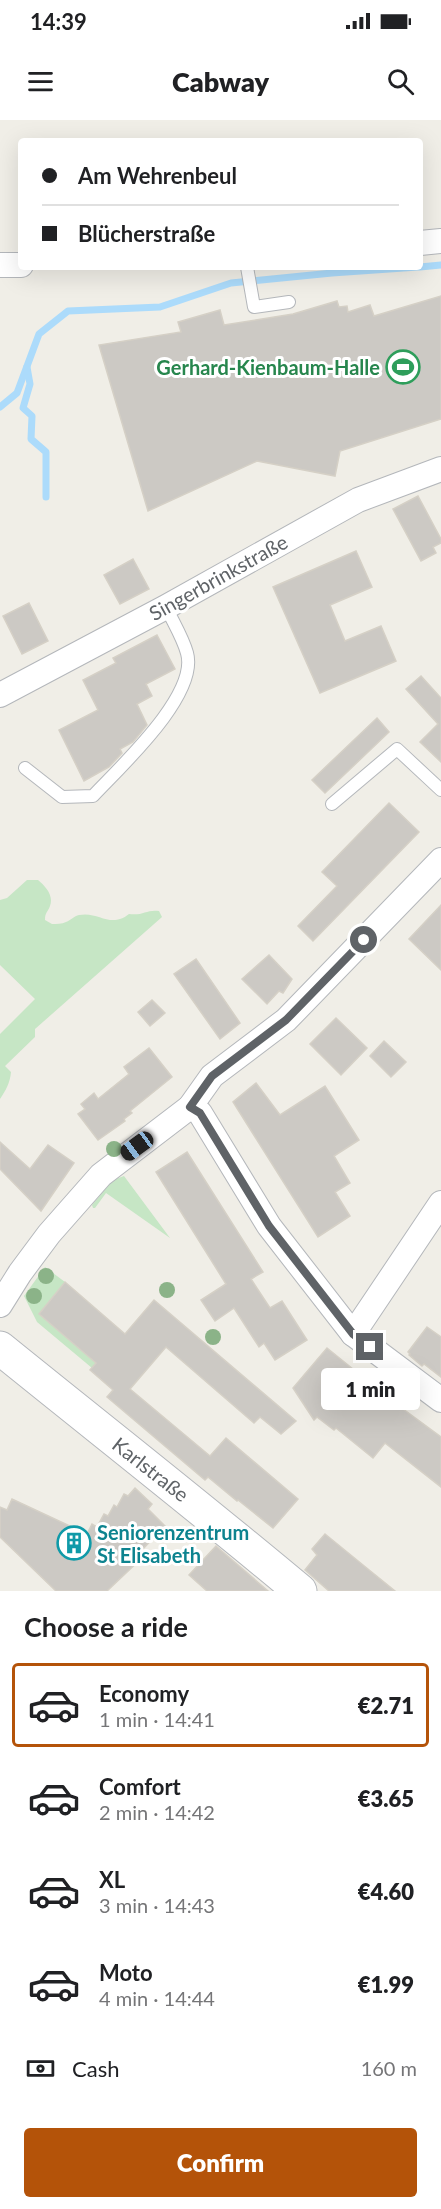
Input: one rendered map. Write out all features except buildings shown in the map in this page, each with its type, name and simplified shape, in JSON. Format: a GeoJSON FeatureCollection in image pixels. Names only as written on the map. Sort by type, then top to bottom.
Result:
{"type":"FeatureCollection","features":[{"type":"Feature","properties":{"kind":"street"},"geometry":{"type":"LineString","coordinates":[[423,243],[441,241]]}},
{"type":"Feature","properties":{"kind":"street"},"geometry":{"type":"LineString","coordinates":[[0,265],[18,265]]}},
{"type":"Feature","properties":{"kind":"street","name":"Singerbrinkstraße"},"geometry":{"type":"LineString","coordinates":[[0,695],[166,607],[358,500],[441,469]]}},
{"type":"Feature","properties":{"kind":"street"},"geometry":{"type":"LineString","coordinates":[[0,1305],[49,1234],[101,1174],[190,1107],[212,1076],[286,1020],[441,860]]}},
{"type":"Feature","properties":{"kind":"street"},"geometry":{"type":"LineString","coordinates":[[190,1107],[200,1113],[269,1226],[353,1334],[441,1400]]}},
{"type":"Feature","properties":{"kind":"street"},"geometry":{"type":"LineString","coordinates":[[353,1334],[441,1203]]}},
{"type":"Feature","properties":{"kind":"street","name":"Karlstraße"},"geometry":{"type":"LineString","coordinates":[[0,1348],[102,1432],[174,1486],[300,1591]]}},
{"type":"Feature","properties":{"kind":"lane"},"geometry":{"type":"LineString","coordinates":[[248,270],[254,307],[290,302]]}},
{"type":"Feature","properties":{"kind":"lane"},"geometry":{"type":"LineString","coordinates":[[25,768],[62,797],[93,796],[169,712],[186,681],[188,655],[166,607]]}},
{"type":"Feature","properties":{"kind":"lane"},"geometry":{"type":"LineString","coordinates":[[332,804],[397,749],[441,790]]}},
{"type":"Feature","properties":{"kind":"green space"},"geometry":{"type":"Polygon","coordinates":[[[27,880],[38,880],[48,891],[51,902],[45,920],[52,924],[63,923],[86,914],[116,920],[129,914],[159,911],[162,917],[35,1029],[35,1037],[5,1066],[11,1072],[0,1099],[0,1034],[35,999],[0,965],[0,900],[7,898],[27,880]]]}},
{"type":"Feature","properties":{"kind":"green space"},"geometry":{"type":"Polygon","coordinates":[[[124,1176],[170,1238],[106,1193],[93,1208],[92,1205],[113,1180],[124,1176]]]}},
{"type":"Feature","properties":{"kind":"green space"},"geometry":{"type":"Polygon","coordinates":[[[45,1267],[65,1282],[39,1314],[96,1363],[92,1368],[37,1322],[24,1296],[45,1267]]]}},
{"type":"Feature","properties":{"kind":"waterway"},"geometry":{"type":"LineString","coordinates":[[423,267],[441,265]]}},
{"type":"Feature","properties":{"kind":"waterway"},"geometry":{"type":"LineString","coordinates":[[0,407],[17,393],[39,334],[68,311],[160,307],[231,283],[375,270]]}},
{"type":"Feature","properties":{"kind":"waterway"},"geometry":{"type":"LineString","coordinates":[[27,367],[30,384],[23,408],[32,416],[31,439],[46,452],[46,497]]}},
{"type":"Feature","properties":{"kind":"place","name":"Gerhard-Kienbaum-Halle"},"geometry":{"type":"Point","coordinates":[403,367]}},
{"type":"Feature","properties":{"kind":"place","name":"Seniorenzentrum St Elisabeth"},"geometry":{"type":"Point","coordinates":[74,1543]}},
{"type":"Feature","properties":{"kind":"route"},"geometry":{"type":"LineString","coordinates":[[364,940],[286,1020],[212,1076],[190,1107],[200,1113],[269,1226],[353,1334],[370,1347]]}}]}
